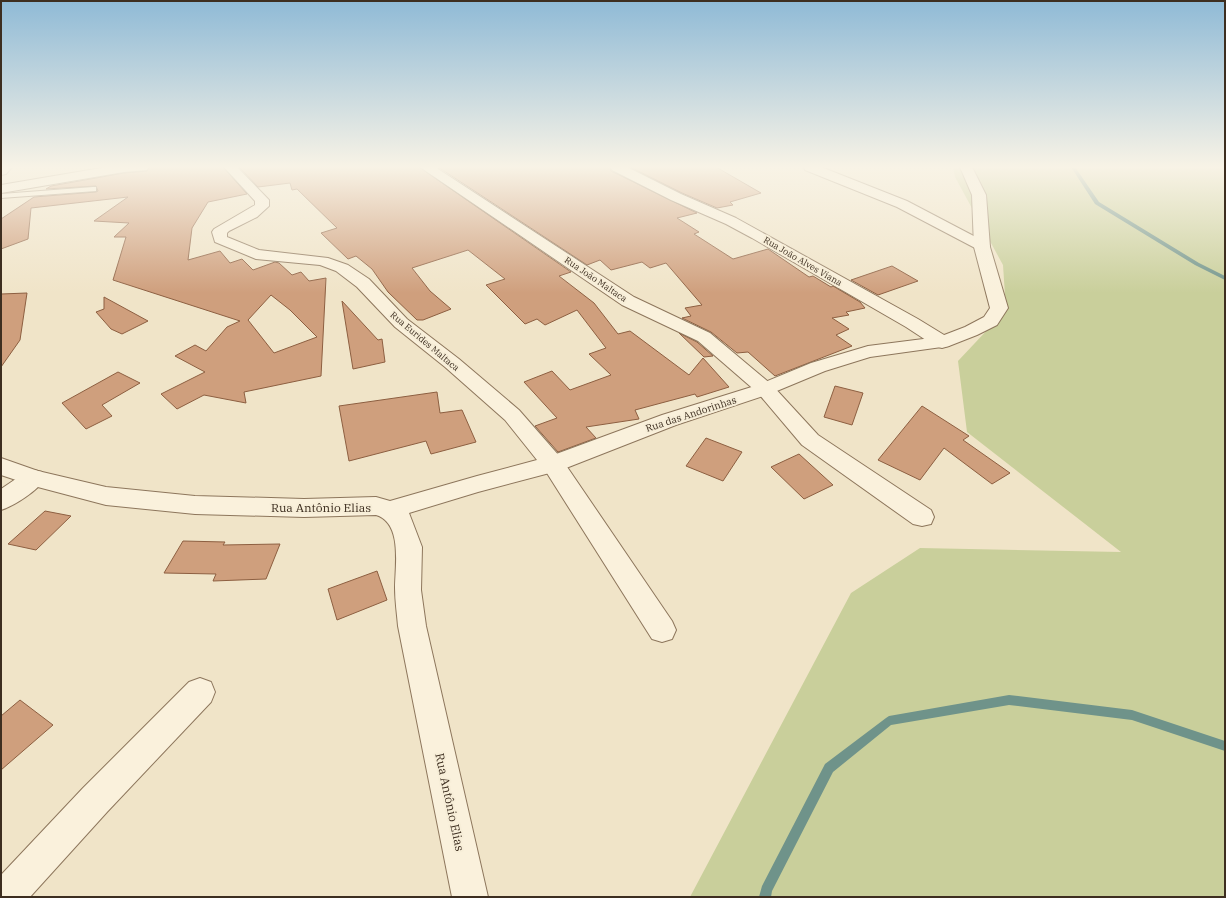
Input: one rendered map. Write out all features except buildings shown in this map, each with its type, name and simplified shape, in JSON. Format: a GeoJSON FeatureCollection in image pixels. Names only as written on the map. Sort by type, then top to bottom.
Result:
{"type":"FeatureCollection","features":[{"type":"Feature","properties":{"kind":"street","name":"Rua Eurides Maltaca"},"geometry":{"type":"LineString","coordinates":[[259,209],[228,224],[219,232],[220,238],[256,254],[322,261],[342,268],[363,283],[401,323],[452,363],[512,415],[553,464]]}},
{"type":"Feature","properties":{"kind":"street","name":"Rua João Maltaca"},"geometry":{"type":"LineString","coordinates":[[489,209],[628,301],[704,337],[765,389],[810,440],[922,517]]}},
{"type":"Feature","properties":{"kind":"street","name":"Rua João Alves Viana"},"geometry":{"type":"LineString","coordinates":[[702,209],[744,228],[912,323],[942,342]]}},
{"type":"Feature","properties":{"kind":"street"},"geometry":{"type":"LineString","coordinates":[[911,209],[982,246],[981,209]]}},
{"type":"Feature","properties":{"kind":"street","name":"Rua das Andorinhas"},"geometry":{"type":"LineString","coordinates":[[390,510],[477,484],[553,464],[668,420],[765,389],[818,367],[868,352],[942,342],[971,331],[991,321],[999,308],[996,290],[982,246]]}},
{"type":"Feature","properties":{"kind":"street"},"geometry":{"type":"LineString","coordinates":[[553,464],[662,630]]}},
{"type":"Feature","properties":{"kind":"street","name":"Rua Antônio Elias"},"geometry":{"type":"LineString","coordinates":[[1,466],[34,478],[106,496],[196,505],[304,508],[376,506],[390,510],[400,519],[409,547],[408,590],[412,626],[470,897]]}},
{"type":"Feature","properties":{"kind":"street"},"geometry":{"type":"LineString","coordinates":[[1,501],[34,478]]}},
{"type":"Feature","properties":{"kind":"street"},"geometry":{"type":"LineString","coordinates":[[4,897],[95,800],[200,692]]}},
{"type":"Feature","properties":{"kind":"green space"},"geometry":{"type":"Polygon","coordinates":[[[972,209],[1225,209],[1225,897],[690,897],[851,593],[920,548],[1121,552],[967,432],[958,361],[1006,310],[1003,265],[972,209]]]}},
{"type":"Feature","properties":{"kind":"waterway"},"geometry":{"type":"LineString","coordinates":[[1107,209],[1197,264],[1225,278]]}},
{"type":"Feature","properties":{"kind":"waterway"},"geometry":{"type":"LineString","coordinates":[[765,897],[766,890],[829,768],[889,721],[1009,700],[1132,715],[1225,746]]}}]}
